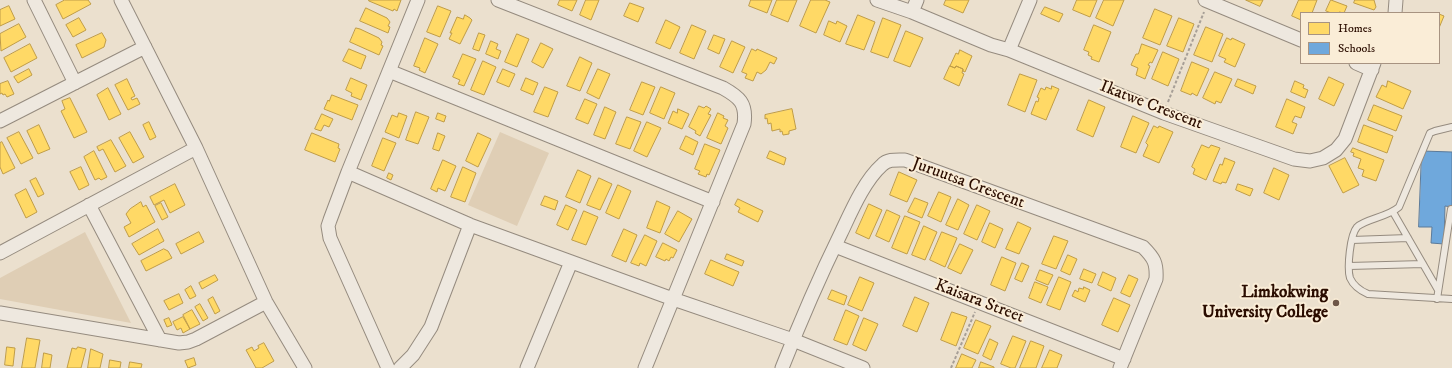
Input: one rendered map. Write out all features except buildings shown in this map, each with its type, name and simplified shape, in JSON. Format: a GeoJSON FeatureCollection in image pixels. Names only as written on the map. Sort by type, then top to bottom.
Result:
{"type":"FeatureCollection","features":[{"type":"Feature","properties":{"kind":"street"},"geometry":{"type":"LineString","coordinates":[[34,0],[75,83]]}},
{"type":"Feature","properties":{"kind":"street"},"geometry":{"type":"LineString","coordinates":[[121,0],[196,148],[266,302],[305,368]]}},
{"type":"Feature","properties":{"kind":"street"},"geometry":{"type":"LineString","coordinates":[[388,368],[329,232],[330,220],[348,172],[418,0]]}},
{"type":"Feature","properties":{"kind":"street"},"geometry":{"type":"LineString","coordinates":[[498,0],[722,88],[736,95],[745,110],[744,124],[645,368]]}},
{"type":"Feature","properties":{"kind":"street","name":"Ikatwe Crescent"},"geometry":{"type":"LineString","coordinates":[[877,0],[914,6],[991,45],[1009,50],[1164,113],[1294,159],[1310,161],[1324,158],[1336,150],[1345,139],[1373,66]]}},
{"type":"Feature","properties":{"kind":"street"},"geometry":{"type":"LineString","coordinates":[[1009,50],[1030,0]]}},
{"type":"Feature","properties":{"kind":"street"},"geometry":{"type":"LineString","coordinates":[[1395,12],[1396,0]]}},
{"type":"Feature","properties":{"kind":"street"},"geometry":{"type":"LineString","coordinates":[[1206,1],[1300,40]]}},
{"type":"Feature","properties":{"kind":"street"},"geometry":{"type":"LineString","coordinates":[[0,121],[145,47]]}},
{"type":"Feature","properties":{"kind":"street"},"geometry":{"type":"LineString","coordinates":[[1362,64],[1373,66]]}},
{"type":"Feature","properties":{"kind":"street"},"geometry":{"type":"LineString","coordinates":[[389,70],[712,202]]}},
{"type":"Feature","properties":{"kind":"street"},"geometry":{"type":"LineString","coordinates":[[0,253],[196,148]]}},
{"type":"Feature","properties":{"kind":"street","name":"Juruutsa Crescent"},"geometry":{"type":"LineString","coordinates":[[782,368],[813,291],[856,201],[874,173],[883,164],[892,160],[905,160],[1143,247],[1156,263],[1156,279],[1122,363]]}},
{"type":"Feature","properties":{"kind":"street"},"geometry":{"type":"LineString","coordinates":[[348,172],[470,225],[673,299],[793,340],[863,368]]}},
{"type":"Feature","properties":{"kind":"street"},"geometry":{"type":"LineString","coordinates":[[89,205],[160,340]]}},
{"type":"Feature","properties":{"kind":"street"},"geometry":{"type":"LineString","coordinates":[[400,368],[413,355],[431,327],[470,225]]}},
{"type":"Feature","properties":{"kind":"street","name":"Kaisara Street"},"geometry":{"type":"LineString","coordinates":[[835,246],[979,302],[1122,363]]}},
{"type":"Feature","properties":{"kind":"street"},"geometry":{"type":"LineString","coordinates":[[527,368],[571,262]]}},
{"type":"Feature","properties":{"kind":"street"},"geometry":{"type":"LineString","coordinates":[[0,313],[179,343],[196,339],[266,302]]}},
{"type":"Feature","properties":{"kind":"lane"},"geometry":{"type":"LineString","coordinates":[[1452,126],[1430,134],[1424,144],[1399,207],[1393,212],[1359,226],[1354,232],[1349,266],[1350,278],[1357,289],[1368,294],[1452,299]]}},
{"type":"Feature","properties":{"kind":"lane"},"geometry":{"type":"LineString","coordinates":[[1437,299],[1451,209]]}},
{"type":"Feature","properties":{"kind":"lane"},"geometry":{"type":"LineString","coordinates":[[1393,212],[1438,290]]}},
{"type":"Feature","properties":{"kind":"lane"},"geometry":{"type":"LineString","coordinates":[[1352,240],[1408,238]]}},
{"type":"Feature","properties":{"kind":"lane"},"geometry":{"type":"LineString","coordinates":[[1349,266],[1423,264]]}},
{"type":"Feature","properties":{"kind":"path"},"geometry":{"type":"LineString","coordinates":[[1164,113],[1206,1]]}},
{"type":"Feature","properties":{"kind":"path"},"geometry":{"type":"LineString","coordinates":[[951,368],[979,302]]}},
{"type":"Feature","properties":{"kind":"shaded area"},"geometry":{"type":"Polygon","coordinates":[[[500,132],[549,153],[517,226],[468,205],[500,132]]]}},
{"type":"Feature","properties":{"kind":"shaded area"},"geometry":{"type":"Polygon","coordinates":[[[85,232],[131,323],[0,299],[0,278],[85,232]]]}},
{"type":"Feature","properties":{"kind":"place","name":"Limkokwing University College"},"geometry":{"type":"Point","coordinates":[1336,303]}}]}
